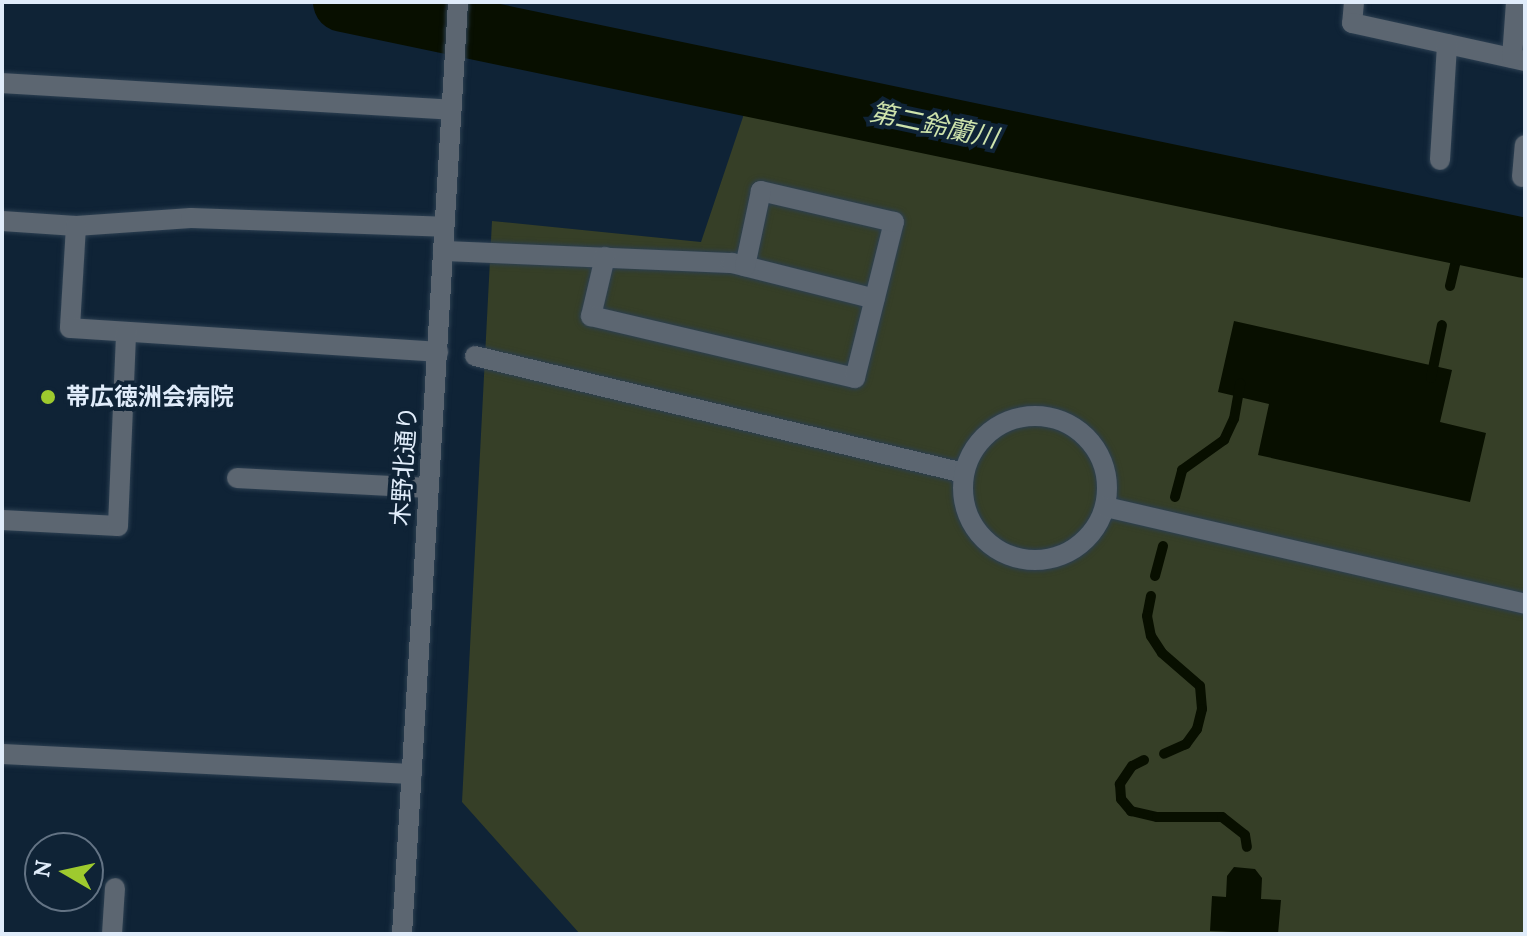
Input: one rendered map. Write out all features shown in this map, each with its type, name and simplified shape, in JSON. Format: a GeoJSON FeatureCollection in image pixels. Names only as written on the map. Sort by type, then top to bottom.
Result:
{"type":"FeatureCollection","features":[{"type":"Feature","properties":{"kind":"street","name":"木野北通り"},"geometry":{"type":"LineString","coordinates":[[402,934],[458,2]]}},
{"type":"Feature","properties":{"kind":"street"},"geometry":{"type":"LineString","coordinates":[[1354,2],[1352,23],[1518,60],[1516,2]]}},
{"type":"Feature","properties":{"kind":"street"},"geometry":{"type":"LineString","coordinates":[[1440,160],[1447,44]]}},
{"type":"Feature","properties":{"kind":"street"},"geometry":{"type":"LineString","coordinates":[[2,83],[450,110]]}},
{"type":"Feature","properties":{"kind":"street"},"geometry":{"type":"LineString","coordinates":[[1522,177],[1525,145]]}},
{"type":"Feature","properties":{"kind":"street"},"geometry":{"type":"LineString","coordinates":[[605,257],[591,316],[855,378],[894,222],[761,191],[745,266]]}},
{"type":"Feature","properties":{"kind":"street"},"geometry":{"type":"LineString","coordinates":[[2,221],[76,226],[191,218],[444,227]]}},
{"type":"Feature","properties":{"kind":"street"},"geometry":{"type":"LineString","coordinates":[[76,226],[70,328],[438,352]]}},
{"type":"Feature","properties":{"kind":"street"},"geometry":{"type":"LineString","coordinates":[[443,251],[732,263],[875,299]]}},
{"type":"Feature","properties":{"kind":"street"},"geometry":{"type":"LineString","coordinates":[[2,520],[118,526],[126,333]]}},
{"type":"Feature","properties":{"kind":"street"},"geometry":{"type":"LineString","coordinates":[[475,356],[964,473]]}},
{"type":"Feature","properties":{"kind":"street"},"geometry":{"type":"LineString","coordinates":[[1024,416],[1052,417],[1079,429],[1098,451],[1108,478],[1106,507],[1096,530],[1078,547],[1056,558],[1031,561],[1006,555],[986,542],[971,522],[963,498],[964,473],[975,446],[997,426],[1024,416]]}},
{"type":"Feature","properties":{"kind":"street"},"geometry":{"type":"LineString","coordinates":[[237,478],[429,488]]}},
{"type":"Feature","properties":{"kind":"street"},"geometry":{"type":"LineString","coordinates":[[1106,507],[1525,604]]}},
{"type":"Feature","properties":{"kind":"street"},"geometry":{"type":"LineString","coordinates":[[2,754],[412,774]]}},
{"type":"Feature","properties":{"kind":"street"},"geometry":{"type":"LineString","coordinates":[[112,934],[115,888]]}},
{"type":"Feature","properties":{"kind":"green space"},"geometry":{"type":"Polygon","coordinates":[[[748,102],[1525,267],[1525,934],[580,934],[462,802],[492,221],[701,242],[748,102]]]}},
{"type":"Feature","properties":{"kind":"shaded area"},"geometry":{"type":"Polygon","coordinates":[[[1234,321],[1452,370],[1440,422],[1486,433],[1470,502],[1258,455],[1269,404],[1218,392],[1234,321]]]}},
{"type":"Feature","properties":{"kind":"shaded area"},"geometry":{"type":"Polygon","coordinates":[[[1234,867],[1255,869],[1262,878],[1261,899],[1281,900],[1278,934],[1210,931],[1212,896],[1226,897],[1227,876],[1234,867]]]}},
{"type":"Feature","properties":{"kind":"waterway","name":"第二鈴蘭川"},"geometry":{"type":"LineString","coordinates":[[343,2],[1525,248]]}},
{"type":"Feature","properties":{"kind":"waterway"},"geometry":{"type":"LineString","coordinates":[[1450,286],[1462,235]]}},
{"type":"Feature","properties":{"kind":"waterway"},"geometry":{"type":"LineString","coordinates":[[1431,378],[1442,325]]}},
{"type":"Feature","properties":{"kind":"waterway"},"geometry":{"type":"LineString","coordinates":[[1175,497],[1182,470],[1224,440],[1234,419],[1240,384]]}},
{"type":"Feature","properties":{"kind":"waterway"},"geometry":{"type":"LineString","coordinates":[[1155,576],[1163,546]]}},
{"type":"Feature","properties":{"kind":"waterway"},"geometry":{"type":"LineString","coordinates":[[1151,596],[1147,616],[1151,636],[1162,653],[1200,686],[1202,709],[1197,729],[1186,744],[1164,754]]}},
{"type":"Feature","properties":{"kind":"waterway"},"geometry":{"type":"LineString","coordinates":[[1144,760],[1132,766],[1120,784],[1121,799],[1131,811],[1157,817],[1222,817],[1245,835],[1247,847]]}},
{"type":"Feature","properties":{"kind":"place","name":"帯広徳洲会病院"},"geometry":{"type":"Point","coordinates":[48,397]}}]}
